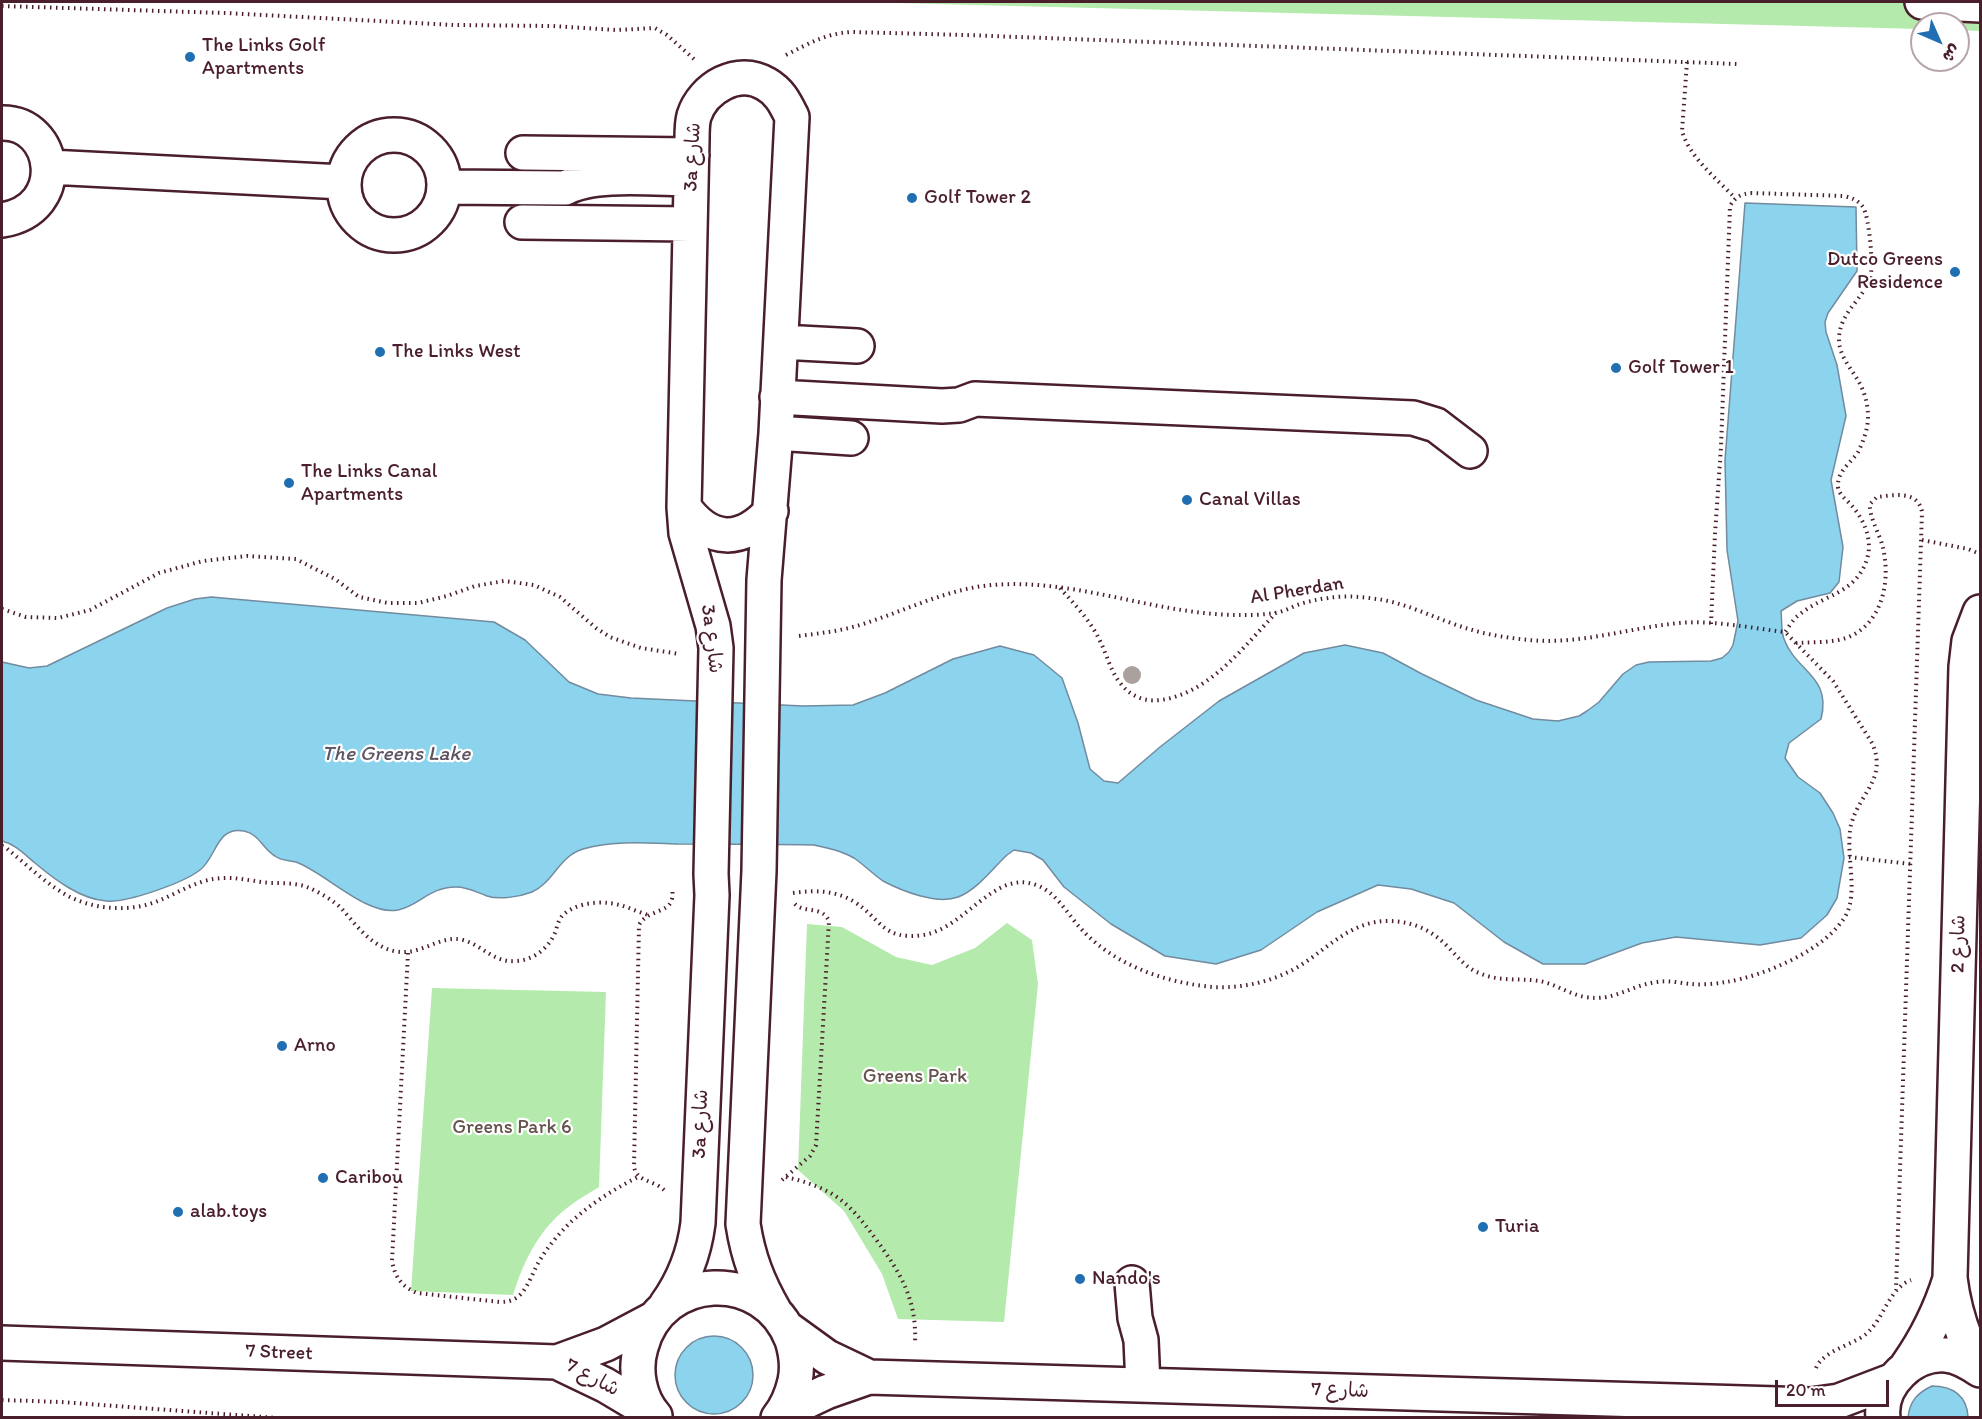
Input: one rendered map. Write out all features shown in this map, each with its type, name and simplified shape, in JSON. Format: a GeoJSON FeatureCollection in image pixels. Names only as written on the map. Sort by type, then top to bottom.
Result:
{"type":"FeatureCollection","features":[{"type":"Feature","properties":{"kind":"street"},"geometry":{"type":"LineString","coordinates":[[1922,2],[1980,5]]}},
{"type":"Feature","properties":{"kind":"street"},"geometry":{"type":"LineString","coordinates":[[732,81],[765,83],[782,97],[792,117],[776,433],[764,580],[759,871],[743,1224],[753,1270],[795,1349],[797,1371],[792,1393],[780,1415]]}},
{"type":"Feature","properties":{"kind":"street","name":"3a شارع"},"geometry":{"type":"LineString","coordinates":[[654,1415],[642,1395],[638,1375],[639,1355],[644,1335],[679,1287],[688,1267],[695,1246],[698,1223],[712,896],[717,665],[713,626],[686,533],[684,507],[694,117],[704,97],[732,81]]}},
{"type":"Feature","properties":{"kind":"street"},"geometry":{"type":"LineString","coordinates":[[2,123],[23,128],[36,138],[44,151],[49,167],[47,184],[41,198],[29,210],[15,218],[2,220]]}},
{"type":"Feature","properties":{"kind":"street"},"geometry":{"type":"LineString","coordinates":[[397,134],[413,137],[426,145],[437,157],[443,172],[445,187],[442,203],[433,217],[422,227],[407,234],[392,235],[376,232],[362,224],[351,212],[345,198],[343,182],[347,167],[355,153],[367,142],[381,136],[397,134]]}},
{"type":"Feature","properties":{"kind":"street"},"geometry":{"type":"LineString","coordinates":[[523,153],[691,189]]}},
{"type":"Feature","properties":{"kind":"street"},"geometry":{"type":"LineString","coordinates":[[49,167],[343,182]]}},
{"type":"Feature","properties":{"kind":"street"},"geometry":{"type":"LineString","coordinates":[[445,187],[565,188],[573,183],[592,179],[691,189]]}},
{"type":"Feature","properties":{"kind":"street"},"geometry":{"type":"LineString","coordinates":[[522,222],[691,189]]}},
{"type":"Feature","properties":{"kind":"street"},"geometry":{"type":"LineString","coordinates":[[781,342],[857,346]]}},
{"type":"Feature","properties":{"kind":"street"},"geometry":{"type":"LineString","coordinates":[[778,385],[942,406],[959,405],[975,399],[1413,418],[1436,425],[1470,451]]}},
{"type":"Feature","properties":{"kind":"street"},"geometry":{"type":"LineString","coordinates":[[776,433],[851,438]]}},
{"type":"Feature","properties":{"kind":"street"},"geometry":{"type":"LineString","coordinates":[[684,507],[694,522],[709,531],[726,535],[743,532],[759,524],[771,511]]}},
{"type":"Feature","properties":{"kind":"street","name":"شارع 2"},"geometry":{"type":"LineString","coordinates":[[1980,612],[1970,641],[1966,667],[1969,967],[1950,1278],[1953,1303],[1960,1327],[1980,1369]]}},
{"type":"Feature","properties":{"kind":"street","name":"شارع 2"},"geometry":{"type":"LineString","coordinates":[[1883,1418],[1886,1395],[1933,1324],[1950,1278]]}},
{"type":"Feature","properties":{"kind":"street"},"geometry":{"type":"LineString","coordinates":[[1143,1284],[1135,1318],[1141,1341],[1143,1386]]}},
{"type":"Feature","properties":{"kind":"street","name":"شارع 7"},"geometry":{"type":"LineString","coordinates":[[557,1362],[606,1344],[660,1312],[683,1295],[702,1289],[722,1287],[742,1291],[760,1299],[781,1320],[827,1357],[869,1377]]}},
{"type":"Feature","properties":{"kind":"street","name":"7 Street"},"geometry":{"type":"LineString","coordinates":[[2,1343],[557,1362]]}},
{"type":"Feature","properties":{"kind":"street","name":"شارع 7"},"geometry":{"type":"LineString","coordinates":[[780,1415],[826,1392],[869,1377],[1811,1405],[1839,1401],[1901,1373],[1925,1357],[1946,1355],[1965,1360],[1980,1369]]}},
{"type":"Feature","properties":{"kind":"street","name":"شارع 7"},"geometry":{"type":"LineString","coordinates":[[557,1362],[605,1385],[654,1415]]}},
{"type":"Feature","properties":{"kind":"street","name":"شارع 7"},"geometry":{"type":"LineString","coordinates":[[1811,1405],[1848,1418]]}},
{"type":"Feature","properties":{"kind":"path"},"geometry":{"type":"LineString","coordinates":[[2,6],[225,13],[454,25],[552,26],[616,30],[655,28],[732,81],[815,40],[832,33],[851,32],[1737,64]]}},
{"type":"Feature","properties":{"kind":"path"},"geometry":{"type":"LineString","coordinates":[[1687,62],[1682,131],[1685,141],[1691,153],[1735,198]]}},
{"type":"Feature","properties":{"kind":"path"},"geometry":{"type":"LineString","coordinates":[[792,893],[831,892],[850,899],[867,911],[882,928],[903,936],[926,935],[969,912],[1003,886],[1021,881],[1038,885],[1052,894],[1086,935],[1115,957],[1147,973],[1181,983],[1218,988],[1250,985],[1276,977],[1301,965],[1342,934],[1363,925],[1386,921],[1410,923],[1431,932],[1474,971],[1492,979],[1539,981],[1584,997],[1602,998],[1620,995],[1656,982],[1693,984],[1727,982],[1759,973],[1819,944],[1841,922],[1849,908],[1851,825],[1875,778],[1877,754],[1833,681],[1785,632],[1798,615],[1848,587],[1862,573],[1868,556],[1869,537],[1862,520],[1842,497],[1838,487],[1839,476],[1857,453],[1868,419],[1866,401],[1860,384],[1842,356],[1839,340],[1840,325],[1866,288],[1871,275],[1872,260],[1866,212],[1853,198],[1752,193],[1742,194],[1735,198],[1730,206],[1712,624]]}},
{"type":"Feature","properties":{"kind":"path"},"geometry":{"type":"LineString","coordinates":[[1795,643],[1846,638],[1861,630],[1872,619],[1880,605],[1886,570],[1879,532],[1870,510],[1872,500],[1882,496],[1907,495],[1913,497],[1921,506],[1922,540],[1896,1290]]}},
{"type":"Feature","properties":{"kind":"path"},"geometry":{"type":"LineString","coordinates":[[1922,540],[1968,549],[1980,554]]}},
{"type":"Feature","properties":{"kind":"path"},"geometry":{"type":"LineString","coordinates":[[2,609],[26,617],[58,618],[90,610],[159,573],[203,561],[247,556],[296,559],[335,579],[359,597],[388,603],[418,603],[475,586],[504,581],[534,585],[560,597],[610,637],[641,648],[684,655]]}},
{"type":"Feature","properties":{"kind":"path","name":"Al Pherdan"},"geometry":{"type":"LineString","coordinates":[[799,636],[835,632],[861,625],[947,593],[984,586],[1022,584],[1094,591],[1168,608],[1240,615],[1276,613],[1303,603],[1330,597],[1358,597],[1386,600],[1470,630],[1500,637],[1563,641],[1682,623],[1785,632]]}},
{"type":"Feature","properties":{"kind":"path"},"geometry":{"type":"LineString","coordinates":[[1060,588],[1097,635],[1111,669],[1121,685],[1135,697],[1152,701],[1171,699],[1207,682],[1276,613]]}},
{"type":"Feature","properties":{"kind":"path"},"geometry":{"type":"LineString","coordinates":[[2,846],[70,897],[98,907],[126,909],[155,902],[203,882],[225,877],[307,887],[340,908],[364,934],[378,944],[392,951],[408,953],[423,950],[449,939],[462,940],[475,945],[489,956],[503,961],[518,961],[533,957],[545,948],[554,936],[558,922],[563,915],[577,907],[594,903],[611,903],[648,915]]}},
{"type":"Feature","properties":{"kind":"path"},"geometry":{"type":"LineString","coordinates":[[1849,857],[1911,864]]}},
{"type":"Feature","properties":{"kind":"path"},"geometry":{"type":"LineString","coordinates":[[779,1183],[810,1156],[816,1145],[829,921],[820,911],[797,907],[792,901],[792,885]]}},
{"type":"Feature","properties":{"kind":"path"},"geometry":{"type":"LineString","coordinates":[[666,1192],[660,1186],[638,1177],[634,1166],[639,925],[642,918],[665,909],[672,900],[673,886]]}},
{"type":"Feature","properties":{"kind":"path"},"geometry":{"type":"LineString","coordinates":[[408,953],[392,1260],[394,1271],[406,1288],[417,1293],[508,1302],[525,1288],[553,1242],[571,1222],[606,1194],[638,1177]]}},
{"type":"Feature","properties":{"kind":"path"},"geometry":{"type":"LineString","coordinates":[[786,1177],[802,1180],[818,1187],[834,1195],[848,1206],[861,1219],[894,1264],[903,1280],[914,1313],[916,1330],[913,1379]]}},
{"type":"Feature","properties":{"kind":"path"},"geometry":{"type":"LineString","coordinates":[[1811,1405],[1812,1375],[1818,1363],[1866,1334],[1879,1320],[1896,1290],[1905,1282],[1917,1278],[1950,1278]]}},
{"type":"Feature","properties":{"kind":"path"},"geometry":{"type":"LineString","coordinates":[[2,1400],[277,1418]]}},
{"type":"Feature","properties":{"kind":"green space"},"geometry":{"type":"Polygon","coordinates":[[[856,2],[1980,2],[1980,31],[1970,31],[1970,12],[1910,12],[1910,29],[856,2]]]}},
{"type":"Feature","properties":{"kind":"green space","name":"Greens Park"},"geometry":{"type":"Polygon","coordinates":[[[1007,923],[1032,940],[1038,984],[1004,1322],[898,1319],[882,1274],[844,1211],[798,1170],[807,924],[842,927],[896,957],[932,965],[975,948],[1007,923]]]}},
{"type":"Feature","properties":{"kind":"green space","name":"Greens Park 6"},"geometry":{"type":"Polygon","coordinates":[[[432,988],[606,992],[599,1187],[574,1202],[550,1223],[534,1245],[513,1295],[411,1291],[432,988]]]}},
{"type":"Feature","properties":{"kind":"water","name":"The Greens Lake"},"geometry":{"type":"Polygon","coordinates":[[[1745,203],[1856,207],[1857,271],[1828,313],[1825,322],[1837,365],[1846,416],[1831,480],[1843,547],[1839,582],[1830,593],[1797,601],[1781,611],[1784,639],[1789,650],[1817,683],[1822,693],[1823,705],[1821,719],[1789,743],[1785,758],[1798,777],[1820,793],[1833,813],[1840,829],[1844,858],[1837,898],[1827,915],[1801,938],[1760,945],[1676,937],[1642,943],[1585,964],[1543,964],[1504,942],[1454,903],[1411,889],[1378,885],[1317,912],[1261,950],[1216,964],[1165,956],[1111,924],[1064,887],[1043,860],[1031,853],[1014,850],[965,894],[950,899],[940,899],[920,896],[900,889],[883,881],[849,856],[814,845],[606,844],[575,852],[539,888],[527,894],[497,898],[464,888],[447,888],[431,893],[405,908],[386,910],[373,907],[360,900],[308,867],[277,858],[257,838],[244,831],[228,833],[222,838],[206,864],[181,881],[115,901],[96,899],[77,892],[50,875],[15,847],[2,841],[2,662],[29,668],[47,666],[167,608],[195,599],[211,597],[494,622],[525,640],[569,682],[598,694],[631,698],[803,706],[853,705],[885,693],[953,659],[1000,646],[1034,655],[1062,678],[1078,723],[1090,769],[1104,781],[1118,783],[1219,701],[1304,653],[1345,645],[1383,653],[1476,700],[1533,719],[1558,721],[1579,716],[1599,702],[1623,674],[1636,665],[1649,662],[1711,661],[1722,658],[1733,645],[1738,621],[1727,550],[1725,460],[1745,203]]]}},
{"type":"Feature","properties":{"kind":"water"},"geometry":{"type":"Polygon","coordinates":[[[714,1336],[729,1339],[742,1347],[750,1360],[753,1375],[750,1390],[742,1403],[729,1411],[714,1414],[699,1411],[686,1403],[678,1390],[675,1375],[678,1360],[686,1347],[699,1339],[714,1336]]]}},
{"type":"Feature","properties":{"kind":"water"},"geometry":{"type":"Polygon","coordinates":[[[1932,1386],[1940,1386],[1958,1394],[1965,1403],[1968,1417],[1908,1417],[1910,1406],[1915,1398],[1932,1386]]]}},
{"type":"Feature","properties":{"kind":"place","name":"The Links Golf Apartments"},"geometry":{"type":"Point","coordinates":[190,57]}},
{"type":"Feature","properties":{"kind":"place","name":"Golf Tower 2"},"geometry":{"type":"Point","coordinates":[912,198]}},
{"type":"Feature","properties":{"kind":"place","name":"Dutco Greens Residence"},"geometry":{"type":"Point","coordinates":[1955,272]}},
{"type":"Feature","properties":{"kind":"place","name":"The Links West"},"geometry":{"type":"Point","coordinates":[380,352]}},
{"type":"Feature","properties":{"kind":"place","name":"Golf Tower 1"},"geometry":{"type":"Point","coordinates":[1616,368]}},
{"type":"Feature","properties":{"kind":"place","name":"The Links Canal Apartments"},"geometry":{"type":"Point","coordinates":[289,483]}},
{"type":"Feature","properties":{"kind":"place","name":"Canal Villas"},"geometry":{"type":"Point","coordinates":[1187,500]}},
{"type":"Feature","properties":{"kind":"place","name":"Arno"},"geometry":{"type":"Point","coordinates":[282,1046]}},
{"type":"Feature","properties":{"kind":"place","name":"Caribou"},"geometry":{"type":"Point","coordinates":[323,1178]}},
{"type":"Feature","properties":{"kind":"place","name":"alab.toys"},"geometry":{"type":"Point","coordinates":[178,1212]}},
{"type":"Feature","properties":{"kind":"place","name":"Turia"},"geometry":{"type":"Point","coordinates":[1483,1227]}},
{"type":"Feature","properties":{"kind":"place","name":"Nando's"},"geometry":{"type":"Point","coordinates":[1080,1279]}}]}
